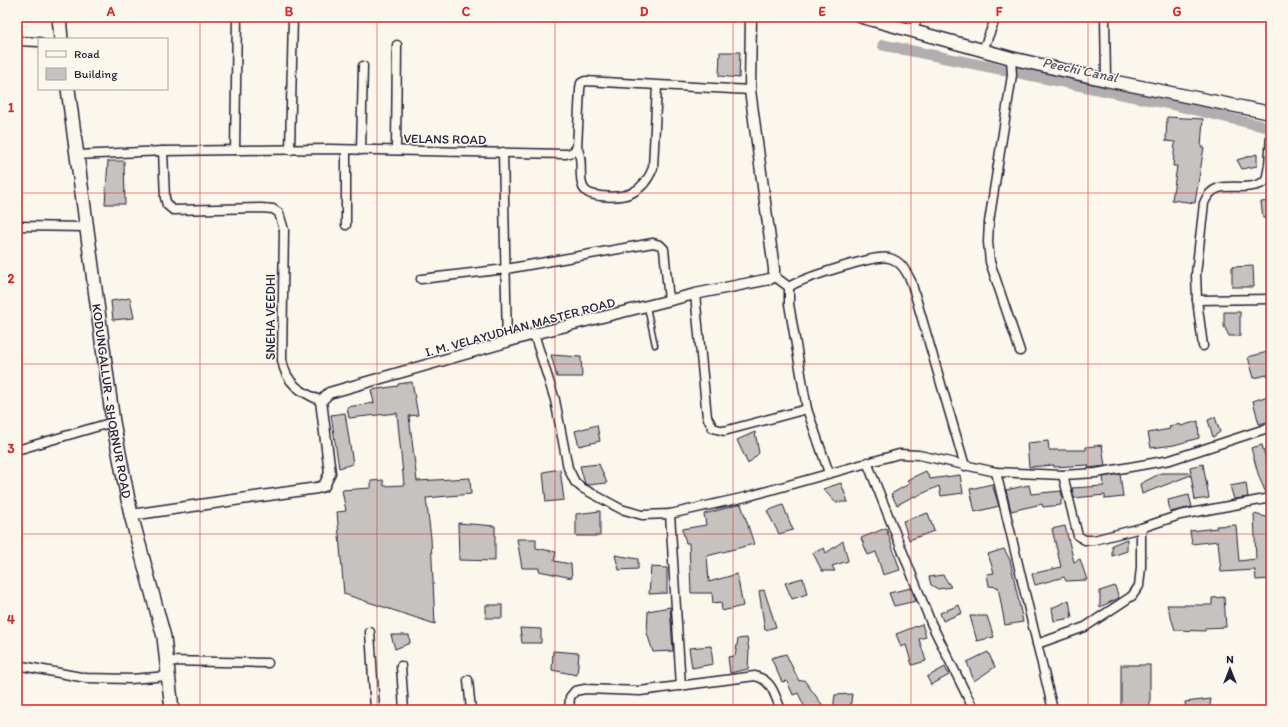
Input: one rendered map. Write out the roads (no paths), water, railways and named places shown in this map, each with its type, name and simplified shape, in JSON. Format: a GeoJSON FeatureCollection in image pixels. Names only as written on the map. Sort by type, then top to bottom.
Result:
{"type":"FeatureCollection","features":[{"type":"Feature","properties":{"kind":"main road"},"geometry":{"type":"LineString","coordinates":[[59,17],[61,38]]}},
{"type":"Feature","properties":{"kind":"main road"},"geometry":{"type":"LineString","coordinates":[[864,17],[983,50],[1011,62],[1271,113]]}},
{"type":"Feature","properties":{"kind":"main road","name":"KODUNGALLUR - SHORNUR ROAD"},"geometry":{"type":"LineString","coordinates":[[68,90],[113,422],[131,515],[164,637],[172,710]]}},
{"type":"Feature","properties":{"kind":"street"},"geometry":{"type":"LineString","coordinates":[[235,150],[237,17]]}},
{"type":"Feature","properties":{"kind":"street"},"geometry":{"type":"LineString","coordinates":[[290,150],[293,17]]}},
{"type":"Feature","properties":{"kind":"street"},"geometry":{"type":"LineString","coordinates":[[751,17],[750,90],[774,276],[789,287]]}},
{"type":"Feature","properties":{"kind":"street"},"geometry":{"type":"LineString","coordinates":[[912,31],[918,17]]}},
{"type":"Feature","properties":{"kind":"street"},"geometry":{"type":"LineString","coordinates":[[983,50],[996,17]]}},
{"type":"Feature","properties":{"kind":"street"},"geometry":{"type":"LineString","coordinates":[[1105,17],[1106,80]]}},
{"type":"Feature","properties":{"kind":"street"},"geometry":{"type":"LineString","coordinates":[[17,42],[38,42]]}},
{"type":"Feature","properties":{"kind":"street"},"geometry":{"type":"LineString","coordinates":[[396,150],[397,45]]}},
{"type":"Feature","properties":{"kind":"street"},"geometry":{"type":"LineString","coordinates":[[1011,62],[1012,75],[989,222],[988,242],[990,262],[1020,351]]}},
{"type":"Feature","properties":{"kind":"street"},"geometry":{"type":"LineString","coordinates":[[362,150],[363,66]]}},
{"type":"Feature","properties":{"kind":"street"},"geometry":{"type":"LineString","coordinates":[[657,86],[653,168],[649,179],[637,190],[620,198],[592,195],[585,191],[582,186],[580,153],[577,147],[581,83],[585,80],[657,86],[750,90]]}},
{"type":"Feature","properties":{"kind":"street"},"geometry":{"type":"LineString","coordinates":[[1203,346],[1197,300],[1196,274],[1204,203],[1208,193],[1216,188],[1256,187],[1266,181],[1271,135]]}},
{"type":"Feature","properties":{"kind":"street","name":"VELANS ROAD"},"geometry":{"type":"LineString","coordinates":[[77,155],[163,151],[235,150],[396,150],[566,154],[573,152],[577,147]]}},
{"type":"Feature","properties":{"kind":"street"},"geometry":{"type":"LineString","coordinates":[[346,150],[346,225]]}},
{"type":"Feature","properties":{"kind":"street","name":"SNEHA VEEDHI"},"geometry":{"type":"LineString","coordinates":[[163,151],[165,198],[167,205],[173,210],[261,208],[273,209],[279,213],[284,230],[282,286],[282,360],[284,373],[304,394],[321,401]]}},
{"type":"Feature","properties":{"kind":"street"},"geometry":{"type":"LineString","coordinates":[[503,152],[507,342]]}},
{"type":"Feature","properties":{"kind":"street"},"geometry":{"type":"LineString","coordinates":[[17,226],[86,227]]}},
{"type":"Feature","properties":{"kind":"street"},"geometry":{"type":"LineString","coordinates":[[421,279],[506,269],[653,243],[660,245],[664,249],[669,302]]}},
{"type":"Feature","properties":{"kind":"street"},"geometry":{"type":"LineString","coordinates":[[789,287],[805,279],[873,258],[888,257],[903,265],[911,281],[965,466]]}},
{"type":"Feature","properties":{"kind":"street","name":"I. M. VELAYUDHAN MASTER ROAD"},"geometry":{"type":"LineString","coordinates":[[321,401],[329,393],[534,334],[669,302],[695,294],[770,279],[774,276]]}},
{"type":"Feature","properties":{"kind":"street"},"geometry":{"type":"LineString","coordinates":[[789,287],[789,304],[807,409],[829,473]]}},
{"type":"Feature","properties":{"kind":"street"},"geometry":{"type":"LineString","coordinates":[[695,294],[707,417],[713,428],[724,431],[807,409]]}},
{"type":"Feature","properties":{"kind":"street"},"geometry":{"type":"LineString","coordinates":[[1197,300],[1271,299]]}},
{"type":"Feature","properties":{"kind":"street"},"geometry":{"type":"LineString","coordinates":[[534,334],[555,400],[568,468],[575,482],[582,488],[620,509],[642,515],[670,514],[746,497],[899,454],[919,455],[996,472],[1063,475],[1096,473],[1170,460],[1271,427]]}},
{"type":"Feature","properties":{"kind":"street"},"geometry":{"type":"LineString","coordinates":[[131,515],[324,486],[330,473],[321,401]]}},
{"type":"Feature","properties":{"kind":"street"},"geometry":{"type":"LineString","coordinates":[[17,450],[113,422]]}},
{"type":"Feature","properties":{"kind":"street"},"geometry":{"type":"LineString","coordinates":[[867,462],[931,623],[974,710]]}},
{"type":"Feature","properties":{"kind":"street"},"geometry":{"type":"LineString","coordinates":[[996,472],[1053,710]]}},
{"type":"Feature","properties":{"kind":"street"},"geometry":{"type":"LineString","coordinates":[[1063,475],[1078,536],[1085,540],[1094,540],[1141,528],[1180,515],[1271,498]]}},
{"type":"Feature","properties":{"kind":"street"},"geometry":{"type":"LineString","coordinates":[[670,514],[681,686]]}},
{"type":"Feature","properties":{"kind":"street"},"geometry":{"type":"LineString","coordinates":[[1037,644],[1085,627],[1132,596],[1139,586],[1141,568],[1141,528]]}},
{"type":"Feature","properties":{"kind":"street"},"geometry":{"type":"LineString","coordinates":[[370,632],[375,710]]}},
{"type":"Feature","properties":{"kind":"street"},"geometry":{"type":"LineString","coordinates":[[166,661],[268,663]]}},
{"type":"Feature","properties":{"kind":"street"},"geometry":{"type":"LineString","coordinates":[[17,665],[86,678],[131,679],[168,676]]}},
{"type":"Feature","properties":{"kind":"street"},"geometry":{"type":"LineString","coordinates":[[401,666],[404,710]]}},
{"type":"Feature","properties":{"kind":"street"},"geometry":{"type":"LineString","coordinates":[[569,710],[570,697],[575,691],[584,689],[640,691],[755,676],[765,679],[772,687],[781,710]]}},
{"type":"Feature","properties":{"kind":"street"},"geometry":{"type":"LineString","coordinates":[[468,680],[471,710]]}},
{"type":"Feature","properties":{"kind":"lane"},"geometry":{"type":"LineString","coordinates":[[647,307],[655,345]]}},
{"type":"Feature","properties":{"kind":"waterway","name":"Peechi Canal"},"geometry":{"type":"LineString","coordinates":[[883,45],[1170,104],[1271,128]]}}]}
